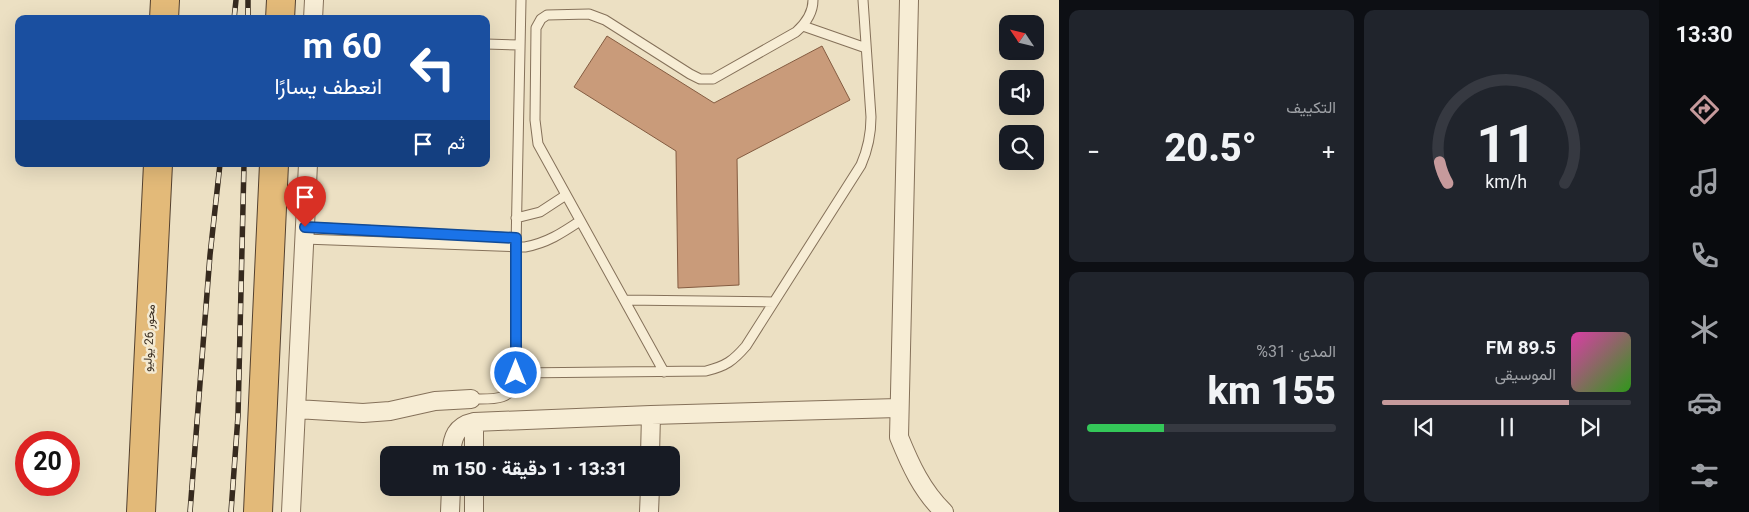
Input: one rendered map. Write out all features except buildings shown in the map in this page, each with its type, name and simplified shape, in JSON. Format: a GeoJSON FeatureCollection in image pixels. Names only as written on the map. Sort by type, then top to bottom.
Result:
{"type":"FeatureCollection","features":[{"type":"Feature","properties":{"kind":"highway"},"geometry":{"type":"LineString","coordinates":[[164,15],[165,0]]}},
{"type":"Feature","properties":{"kind":"highway"},"geometry":{"type":"LineString","coordinates":[[280,15],[281,0]]}},
{"type":"Feature","properties":{"kind":"highway","name":"محور 26 يوليو"},"geometry":{"type":"LineString","coordinates":[[141,512],[158,167]]}},
{"type":"Feature","properties":{"kind":"highway"},"geometry":{"type":"LineString","coordinates":[[258,512],[274,167]]}},
{"type":"Feature","properties":{"kind":"street"},"geometry":{"type":"LineString","coordinates":[[314,0],[314,15]]}},
{"type":"Feature","properties":{"kind":"street"},"geometry":{"type":"LineString","coordinates":[[909,0],[898,408],[899,437],[914,472],[935,504],[944,512]]}},
{"type":"Feature","properties":{"kind":"street"},"geometry":{"type":"LineString","coordinates":[[291,512],[308,167]]}},
{"type":"Feature","properties":{"kind":"street"},"geometry":{"type":"LineString","coordinates":[[296,409],[363,413],[396,410],[434,401],[471,399]]}},
{"type":"Feature","properties":{"kind":"street"},"geometry":{"type":"LineString","coordinates":[[452,446],[457,431],[464,425],[474,422],[898,408]]}},
{"type":"Feature","properties":{"kind":"street"},"geometry":{"type":"LineString","coordinates":[[650,446],[651,415]]}},
{"type":"Feature","properties":{"kind":"street"},"geometry":{"type":"LineString","coordinates":[[474,422],[474,446]]}},
{"type":"Feature","properties":{"kind":"street"},"geometry":{"type":"LineString","coordinates":[[450,512],[451,496]]}},
{"type":"Feature","properties":{"kind":"street"},"geometry":{"type":"LineString","coordinates":[[474,496],[474,512]]}},
{"type":"Feature","properties":{"kind":"street"},"geometry":{"type":"LineString","coordinates":[[649,512],[650,496]]}},
{"type":"Feature","properties":{"kind":"lane"},"geometry":{"type":"LineString","coordinates":[[471,399],[496,399],[506,396],[513,389],[516,373],[516,218],[521,0]]}},
{"type":"Feature","properties":{"kind":"lane"},"geometry":{"type":"LineString","coordinates":[[664,372],[538,144],[535,120],[536,28],[541,19],[547,15],[589,14],[605,20],[690,74],[700,79],[713,79],[725,74],[796,32],[803,26],[809,16],[813,0]]}},
{"type":"Feature","properties":{"kind":"lane"},"geometry":{"type":"LineString","coordinates":[[516,373],[706,371],[722,367],[736,358],[746,346],[774,302],[860,165],[867,150],[871,134],[871,117],[863,0]]}},
{"type":"Feature","properties":{"kind":"lane"},"geometry":{"type":"LineString","coordinates":[[803,26],[866,48]]}},
{"type":"Feature","properties":{"kind":"lane"},"geometry":{"type":"LineString","coordinates":[[490,44],[520,45]]}},
{"type":"Feature","properties":{"kind":"lane"},"geometry":{"type":"LineString","coordinates":[[516,218],[540,212],[566,196]]}},
{"type":"Feature","properties":{"kind":"lane"},"geometry":{"type":"LineString","coordinates":[[304,233],[516,243],[544,242],[562,234],[580,221]]}},
{"type":"Feature","properties":{"kind":"lane"},"geometry":{"type":"LineString","coordinates":[[625,300],[774,302]]}},
{"type":"Feature","properties":{"kind":"railway"},"geometry":{"type":"LineString","coordinates":[[234,15],[236,0]]}},
{"type":"Feature","properties":{"kind":"railway"},"geometry":{"type":"LineString","coordinates":[[248,0],[248,15]]}},
{"type":"Feature","properties":{"kind":"railway"},"geometry":{"type":"LineString","coordinates":[[190,512],[210,255],[220,167]]}},
{"type":"Feature","properties":{"kind":"railway"},"geometry":{"type":"LineString","coordinates":[[231,512],[238,416],[244,167]]}},
{"type":"Feature","properties":{"kind":"route"},"geometry":{"type":"LineString","coordinates":[[305,227],[516,238],[516,373]]}}]}
